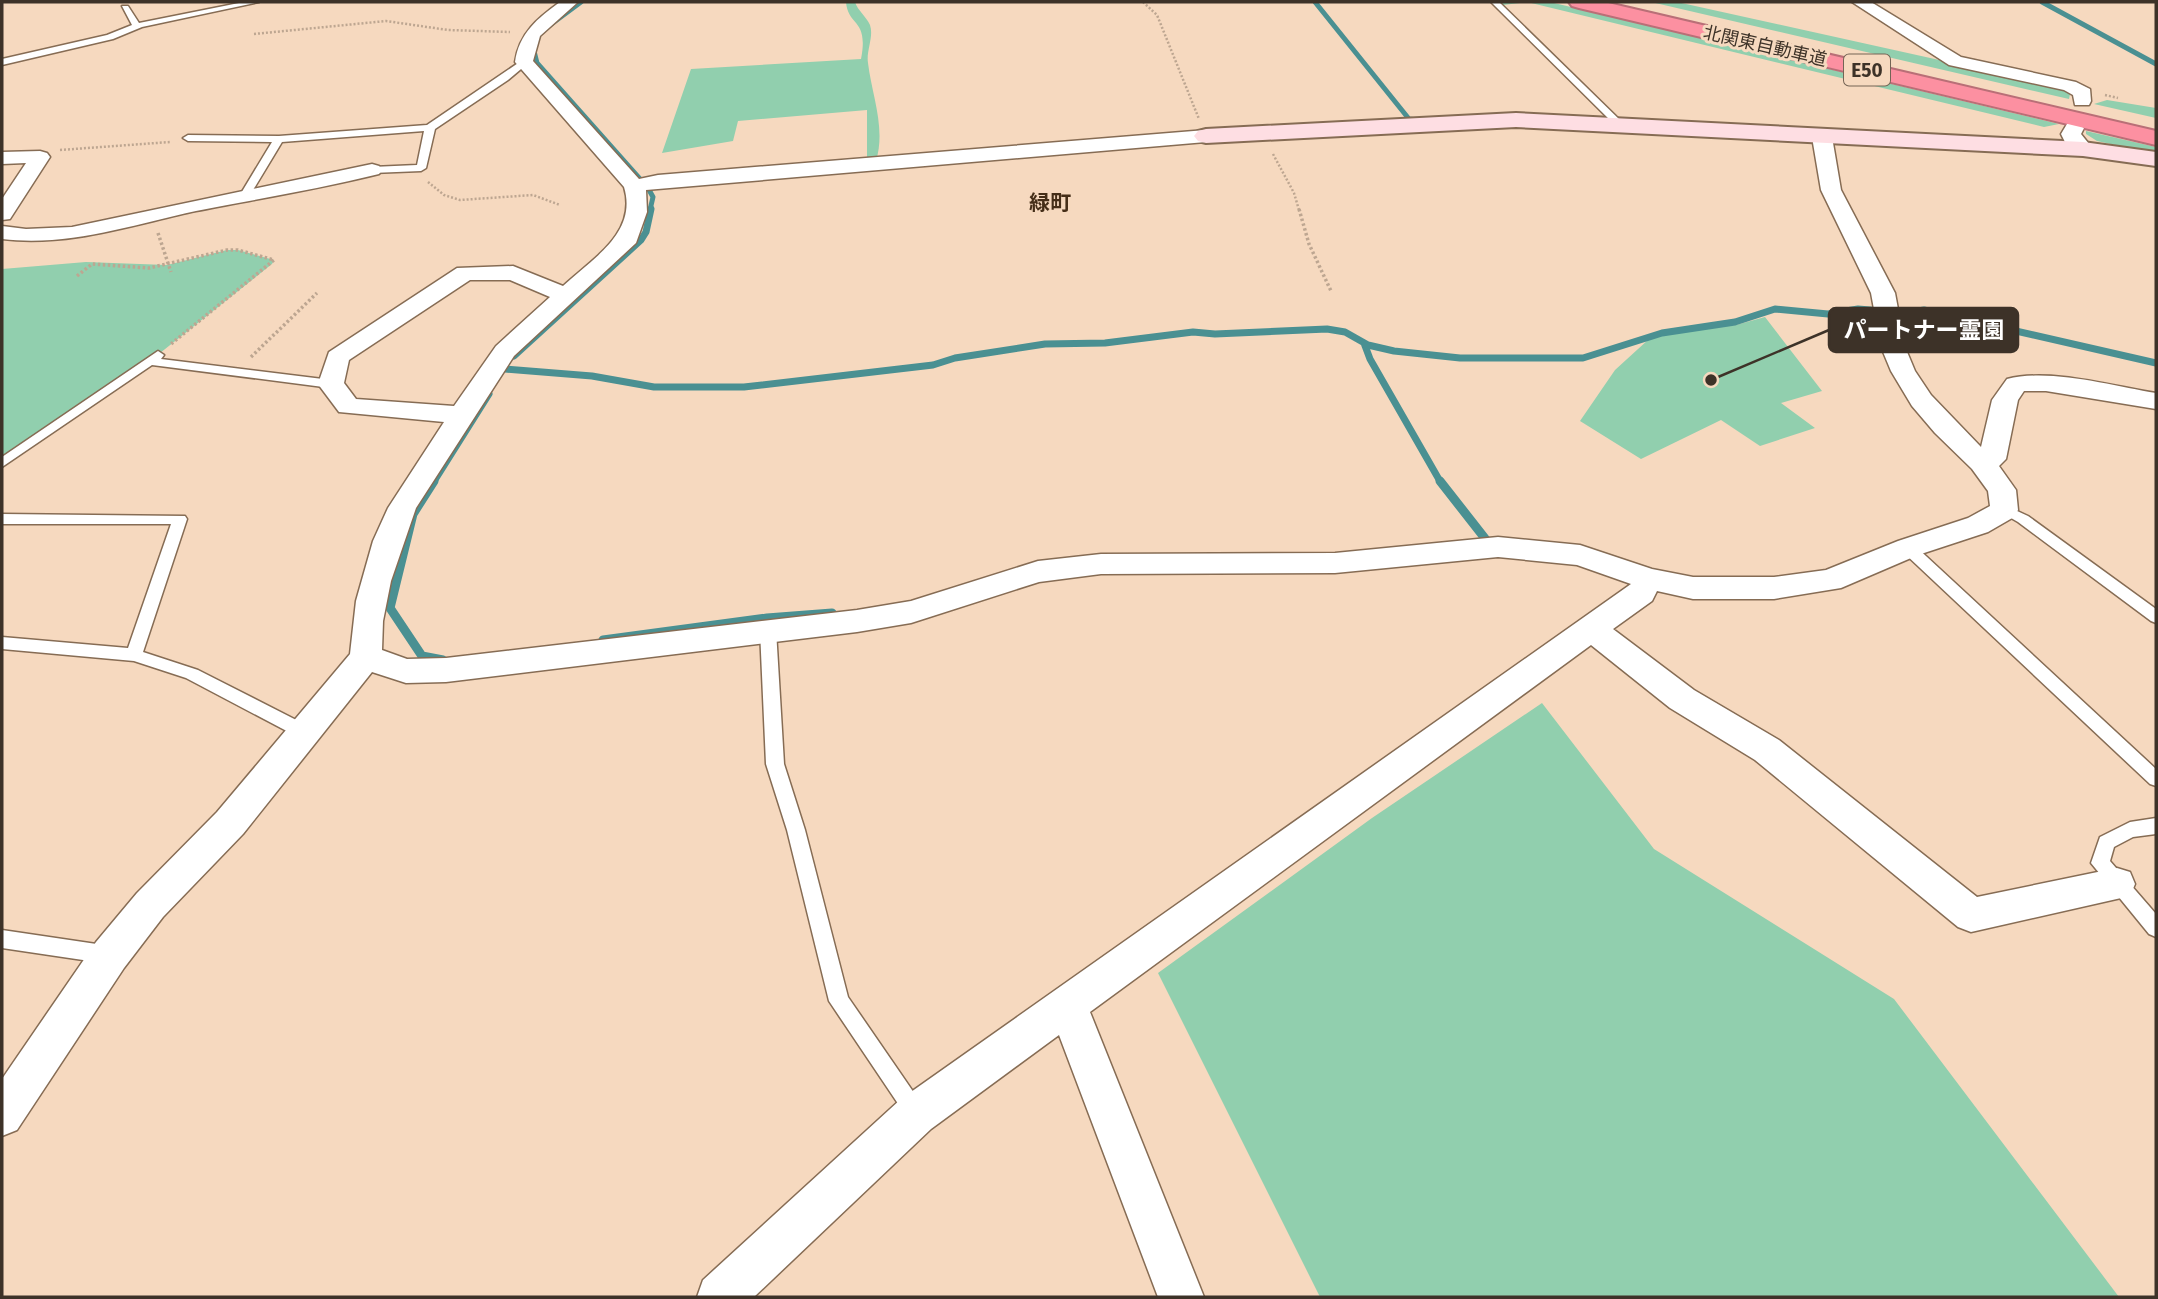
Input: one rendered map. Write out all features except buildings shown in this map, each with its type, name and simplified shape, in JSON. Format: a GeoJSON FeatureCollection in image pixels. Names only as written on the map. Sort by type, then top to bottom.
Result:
{"type":"FeatureCollection","features":[{"type":"Feature","properties":{"kind":"highway","name":"北関東自動車道"},"geometry":{"type":"LineString","coordinates":[[1579,2],[2156,138]]}},
{"type":"Feature","properties":{"kind":"highway","name":"北関東自動車道"},"geometry":{"type":"LineString","coordinates":[[1622,2],[2156,125]]}},
{"type":"Feature","properties":{"kind":"street"},"geometry":{"type":"LineString","coordinates":[[2,1115],[110,955],[150,905],[230,824],[366,657],[369,611],[394,523],[488,373],[505,351],[628,238],[638,206],[634,186],[524,62],[524,48],[532,32],[570,2]]}},
{"type":"Feature","properties":{"kind":"street"},"geometry":{"type":"LineString","coordinates":[[1860,2],[1955,61],[2070,86],[2083,93],[2082,102]]}},
{"type":"Feature","properties":{"kind":"street"},"geometry":{"type":"LineString","coordinates":[[634,186],[658,181],[1245,132],[1516,120],[1822,137],[2079,138],[2156,159]]}},
{"type":"Feature","properties":{"kind":"street"},"geometry":{"type":"LineString","coordinates":[[366,657],[406,671],[446,670],[911,612],[1038,572],[1101,564],[1335,563],[1498,547],[1580,555],[1649,579],[1693,588],[1774,588],[1830,580],[1908,548],[1978,525],[2004,510],[2002,490],[1982,463],[1944,427],[1909,381],[1893,347],[1888,312],[1873,269],[1831,190],[1822,137]]}},
{"type":"Feature","properties":{"kind":"street"},"geometry":{"type":"LineString","coordinates":[[2,158],[32,155],[40,157],[2,214]]}},
{"type":"Feature","properties":{"kind":"street"},"geometry":{"type":"LineString","coordinates":[[2,233],[38,237],[78,233],[245,195],[372,170]]}},
{"type":"Feature","properties":{"kind":"street"},"geometry":{"type":"LineString","coordinates":[[462,415],[348,406],[331,383],[338,357],[465,274],[513,273],[565,295]]}},
{"type":"Feature","properties":{"kind":"street"},"geometry":{"type":"LineString","coordinates":[[1982,463],[1992,459],[2005,400],[2016,384],[2046,383],[2156,401]]}},
{"type":"Feature","properties":{"kind":"street"},"geometry":{"type":"LineString","coordinates":[[720,1297],[916,1114],[1641,593],[1649,579]]}},
{"type":"Feature","properties":{"kind":"street"},"geometry":{"type":"LineString","coordinates":[[1590,628],[1682,699],[1767,750],[1970,915],[2117,884]]}},
{"type":"Feature","properties":{"kind":"street"},"geometry":{"type":"LineString","coordinates":[[1067,1005],[1181,1297]]}},
{"type":"Feature","properties":{"kind":"lane"},"geometry":{"type":"LineString","coordinates":[[2,62],[110,37],[137,26],[254,2]]}},
{"type":"Feature","properties":{"kind":"lane"},"geometry":{"type":"LineString","coordinates":[[1494,2],[1620,125]]}},
{"type":"Feature","properties":{"kind":"lane"},"geometry":{"type":"LineString","coordinates":[[125,8],[137,26]]}},
{"type":"Feature","properties":{"kind":"lane"},"geometry":{"type":"LineString","coordinates":[[188,138],[279,139],[430,128],[498,83],[524,62]]}},
{"type":"Feature","properties":{"kind":"lane"},"geometry":{"type":"LineString","coordinates":[[372,170],[421,168],[430,128]]}},
{"type":"Feature","properties":{"kind":"lane"},"geometry":{"type":"LineString","coordinates":[[245,195],[279,139]]}},
{"type":"Feature","properties":{"kind":"lane"},"geometry":{"type":"LineString","coordinates":[[2,463],[154,358],[235,373],[331,383]]}},
{"type":"Feature","properties":{"kind":"lane"},"geometry":{"type":"LineString","coordinates":[[2004,510],[2023,519],[2156,617]]}},
{"type":"Feature","properties":{"kind":"lane"},"geometry":{"type":"LineString","coordinates":[[2,519],[180,519],[134,655]]}},
{"type":"Feature","properties":{"kind":"lane"},"geometry":{"type":"LineString","coordinates":[[1908,548],[2156,779]]}},
{"type":"Feature","properties":{"kind":"lane"},"geometry":{"type":"LineString","coordinates":[[768,630],[775,764],[796,830],[839,1001],[916,1114]]}},
{"type":"Feature","properties":{"kind":"lane"},"geometry":{"type":"LineString","coordinates":[[2,643],[134,655],[192,674],[304,732]]}},
{"type":"Feature","properties":{"kind":"lane"},"geometry":{"type":"LineString","coordinates":[[2156,826],[2130,830],[2106,842],[2100,863],[2156,928]]}},
{"type":"Feature","properties":{"kind":"lane"},"geometry":{"type":"LineString","coordinates":[[2,939],[110,955]]}},
{"type":"Feature","properties":{"kind":"path"},"geometry":{"type":"LineString","coordinates":[[1143,2],[1157,15],[1206,136]]}},
{"type":"Feature","properties":{"kind":"path"},"geometry":{"type":"LineString","coordinates":[[254,34],[386,20],[448,30],[532,32]]}},
{"type":"Feature","properties":{"kind":"path"},"geometry":{"type":"LineString","coordinates":[[1245,132],[1262,144],[1280,166],[1294,193],[1309,244],[1331,291]]}},
{"type":"Feature","properties":{"kind":"path"},"geometry":{"type":"LineString","coordinates":[[32,155],[51,150],[188,138]]}},
{"type":"Feature","properties":{"kind":"path"},"geometry":{"type":"LineString","coordinates":[[421,168],[428,182],[444,195],[460,200],[533,195],[559,205]]}},
{"type":"Feature","properties":{"kind":"path"},"geometry":{"type":"LineString","coordinates":[[153,215],[171,272]]}},
{"type":"Feature","properties":{"kind":"path"},"geometry":{"type":"LineString","coordinates":[[77,276],[92,264],[149,268],[227,250],[238,250],[274,260],[154,358]]}},
{"type":"Feature","properties":{"kind":"path"},"geometry":{"type":"LineString","coordinates":[[235,373],[317,293]]}},
{"type":"Feature","properties":{"kind":"green space"},"geometry":{"type":"Polygon","coordinates":[[[846,2],[855,2],[871,30],[868,63],[880,136],[876,161],[867,162],[867,110],[738,121],[733,141],[662,153],[691,69],[861,59],[862,36],[850,16],[846,2]]]}},
{"type":"Feature","properties":{"kind":"green space"},"geometry":{"type":"Polygon","coordinates":[[[1499,2],[1527,2],[1503,5],[1499,2]]]}},
{"type":"Feature","properties":{"kind":"green space"},"geometry":{"type":"Polygon","coordinates":[[[1527,2],[1550,2],[2059,124],[2044,127],[1527,2]]]}},
{"type":"Feature","properties":{"kind":"green space"},"geometry":{"type":"Polygon","coordinates":[[[1651,2],[1677,2],[2052,85],[2070,94],[2069,99],[1651,2]]]}},
{"type":"Feature","properties":{"kind":"green space"},"geometry":{"type":"Polygon","coordinates":[[[2107,100],[2156,108],[2156,118],[2094,104],[2107,100]]]}},
{"type":"Feature","properties":{"kind":"green space"},"geometry":{"type":"Polygon","coordinates":[[[2086,131],[2156,147],[2156,154],[2097,141],[2086,134],[2086,131]]]}},
{"type":"Feature","properties":{"kind":"green space"},"geometry":{"type":"Polygon","coordinates":[[[227,250],[238,250],[274,260],[150,361],[2,463],[2,269],[86,262],[167,265],[227,250]]]}},
{"type":"Feature","properties":{"kind":"green space"},"geometry":{"type":"Polygon","coordinates":[[[1765,317],[1822,391],[1781,403],[1815,428],[1760,446],[1721,420],[1641,459],[1580,421],[1615,370],[1649,339],[1682,331],[1736,325],[1765,317]]]}},
{"type":"Feature","properties":{"kind":"green space"},"geometry":{"type":"Polygon","coordinates":[[[1542,703],[1654,849],[1894,999],[2119,1297],[1320,1297],[1158,973],[1372,818],[1542,703]]]}},
{"type":"Feature","properties":{"kind":"waterway"},"geometry":{"type":"LineString","coordinates":[[550,25],[581,2]]}},
{"type":"Feature","properties":{"kind":"waterway"},"geometry":{"type":"LineString","coordinates":[[1315,2],[1409,119],[1417,120]]}},
{"type":"Feature","properties":{"kind":"waterway"},"geometry":{"type":"LineString","coordinates":[[2042,2],[2156,64]]}},
{"type":"Feature","properties":{"kind":"waterway"},"geometry":{"type":"LineString","coordinates":[[533,47],[537,63],[648,188],[653,197],[650,210]]}},
{"type":"Feature","properties":{"kind":"waterway"},"geometry":{"type":"LineString","coordinates":[[514,356],[641,240],[646,232],[651,209]]}},
{"type":"Feature","properties":{"kind":"waterway"},"geometry":{"type":"LineString","coordinates":[[505,369],[592,376],[654,387],[744,387],[933,365],[955,358],[1045,344],[1105,343],[1193,332],[1215,334],[1327,329],[1345,332],[1368,345],[1394,351],[1460,358],[1583,358],[1662,333],[1735,322],[1775,309],[1828,314],[1858,309],[1906,313],[1924,310],[2156,363]]}},
{"type":"Feature","properties":{"kind":"waterway"},"geometry":{"type":"LineString","coordinates":[[1364,343],[1370,359],[1441,483]]}},
{"type":"Feature","properties":{"kind":"waterway"},"geometry":{"type":"LineString","coordinates":[[433,483],[489,394]]}},
{"type":"Feature","properties":{"kind":"waterway"},"geometry":{"type":"LineString","coordinates":[[434,481],[413,514],[390,608],[422,656],[443,660]]}},
{"type":"Feature","properties":{"kind":"waterway"},"geometry":{"type":"LineString","coordinates":[[1440,481],[1487,541],[1482,542]]}},
{"type":"Feature","properties":{"kind":"waterway"},"geometry":{"type":"LineString","coordinates":[[603,640],[767,618],[832,613]]}},
{"type":"Feature","properties":{"kind":"place","name":"パートナー霊園"},"geometry":{"type":"Point","coordinates":[1711,380]}},
{"type":"Feature","properties":{"kind":"district","name":"緑町"},"geometry":{"type":"Point","coordinates":[1050,203]}}]}
